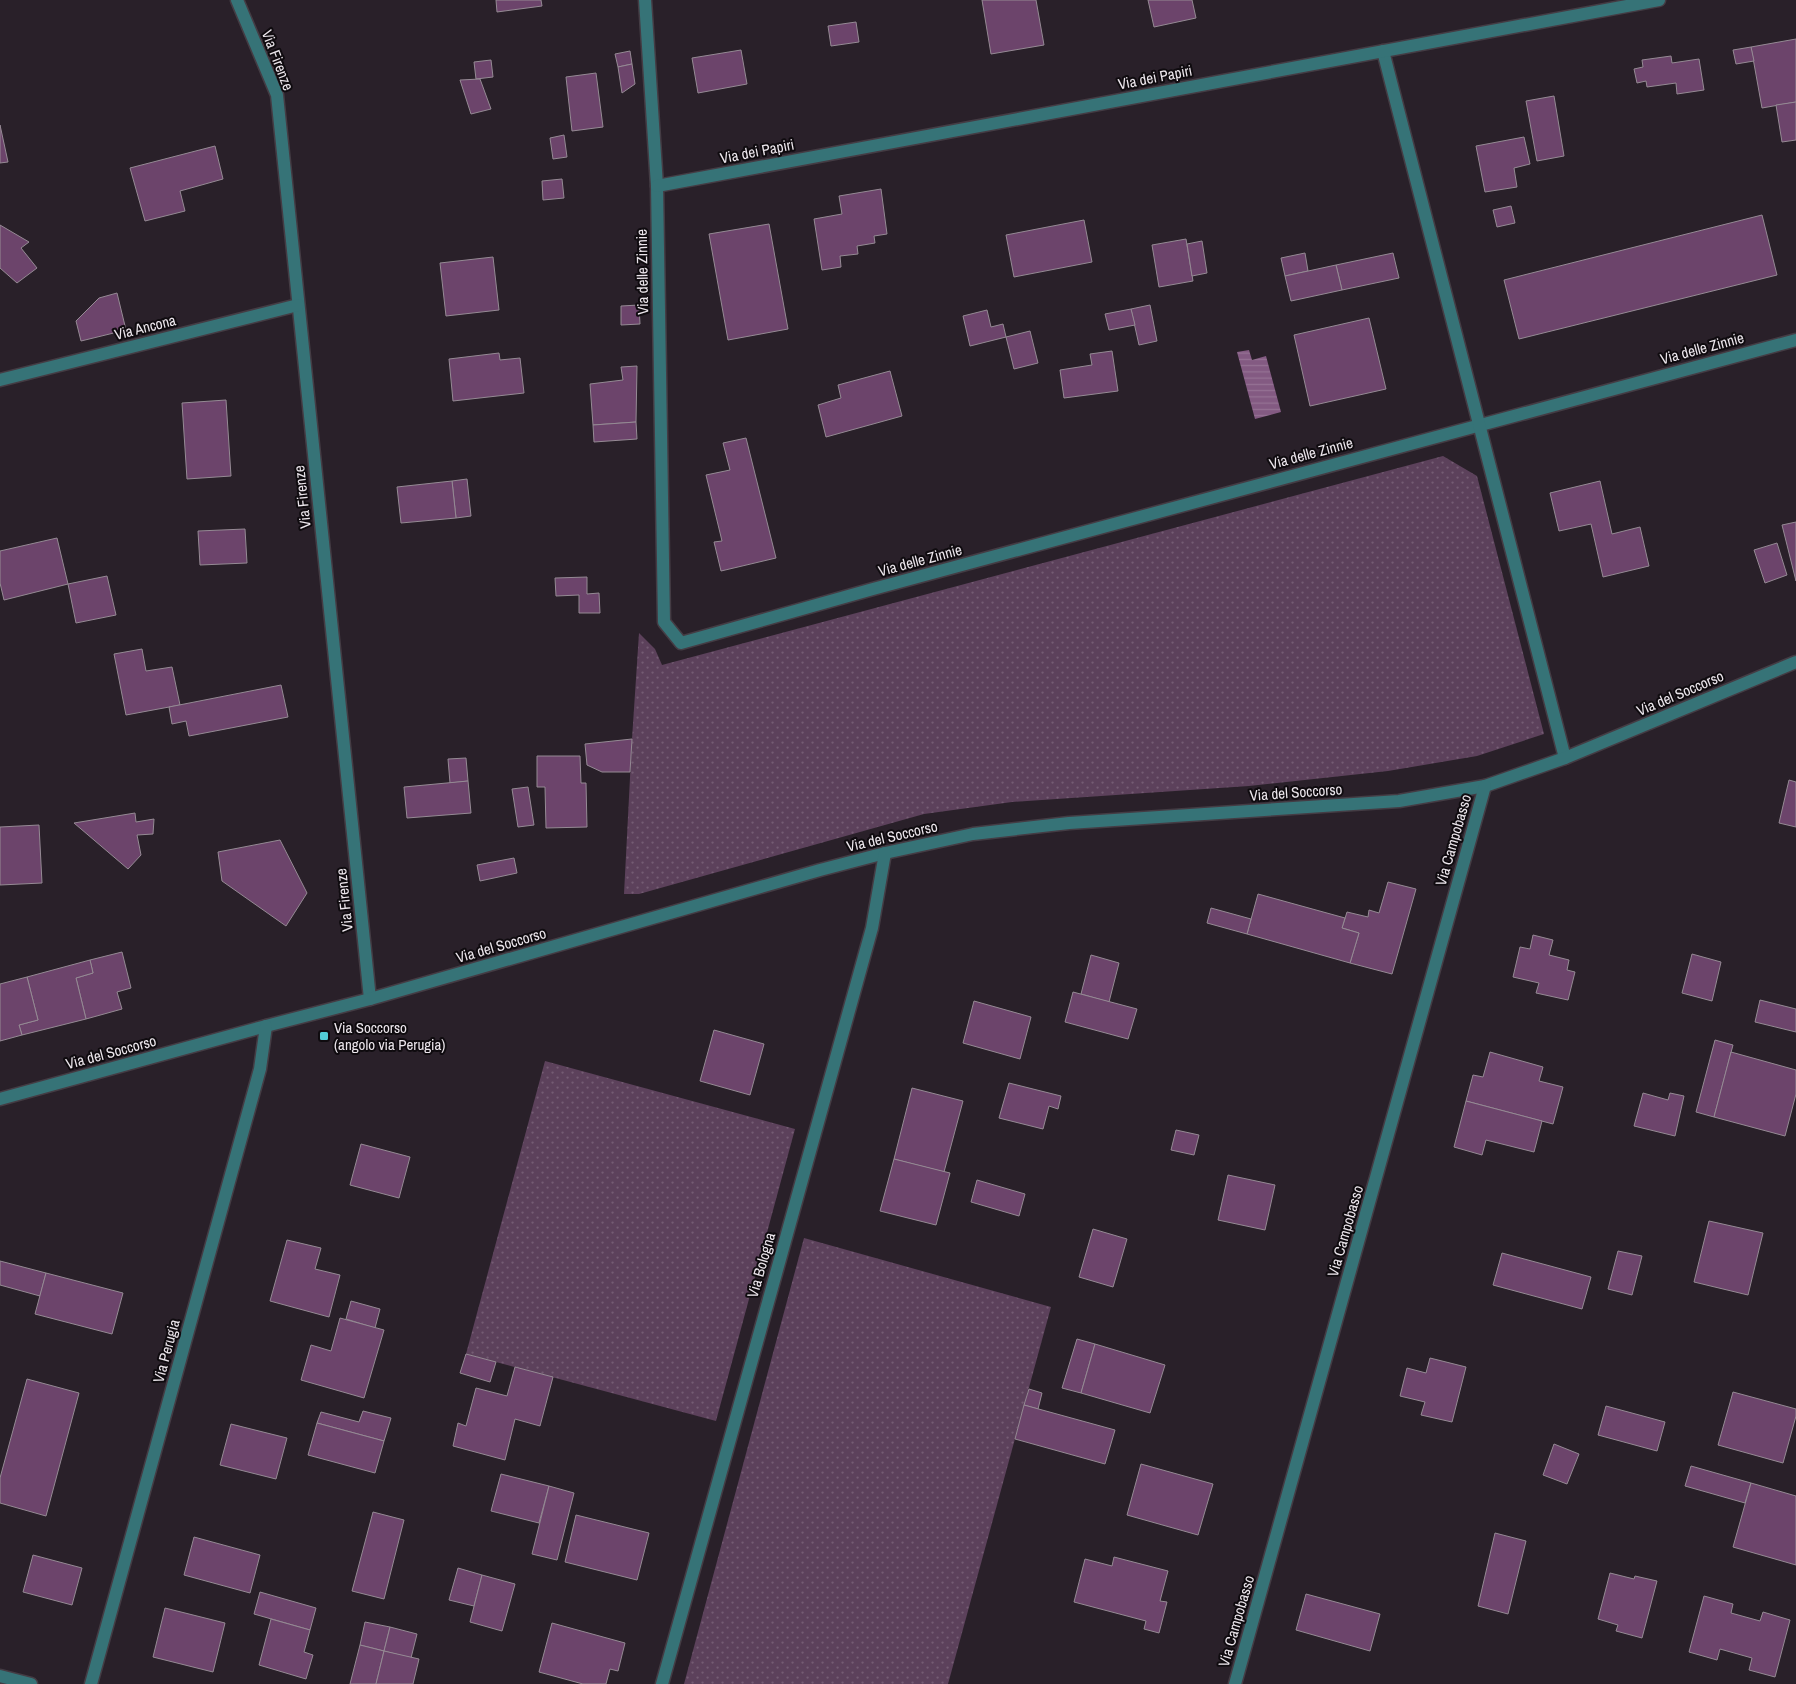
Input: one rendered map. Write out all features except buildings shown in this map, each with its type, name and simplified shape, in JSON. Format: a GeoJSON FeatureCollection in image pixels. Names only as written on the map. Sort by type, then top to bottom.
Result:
{"type":"FeatureCollection","features":[{"type":"Feature","properties":{"kind":"street","name":"Via Firenze"},"geometry":{"type":"LineString","coordinates":[[237,0],[277,94],[370,999]]}},
{"type":"Feature","properties":{"kind":"street","name":"Via delle Zinnie"},"geometry":{"type":"LineString","coordinates":[[645,0],[657,186],[664,622],[681,643],[873,589],[1796,340]]}},
{"type":"Feature","properties":{"kind":"street","name":"Via dei Papiri"},"geometry":{"type":"LineString","coordinates":[[657,186],[1659,0]]}},
{"type":"Feature","properties":{"kind":"street"},"geometry":{"type":"LineString","coordinates":[[1383,51],[1565,758]]}},
{"type":"Feature","properties":{"kind":"street","name":"Via Ancona"},"geometry":{"type":"LineString","coordinates":[[0,380],[298,305]]}},
{"type":"Feature","properties":{"kind":"street","name":"Via del Soccorso"},"geometry":{"type":"LineString","coordinates":[[0,1099],[370,999],[811,873],[885,853],[973,834],[1060,824],[1399,801],[1485,786],[1565,758],[1796,662]]}},
{"type":"Feature","properties":{"kind":"street","name":"Via Campobasso"},"geometry":{"type":"LineString","coordinates":[[1235,1684],[1485,786]]}},
{"type":"Feature","properties":{"kind":"street","name":"Via Bologna"},"geometry":{"type":"LineString","coordinates":[[662,1684],[872,928],[885,853]]}},
{"type":"Feature","properties":{"kind":"street","name":"Via Perugia"},"geometry":{"type":"LineString","coordinates":[[91,1684],[260,1069],[266,1026]]}},
{"type":"Feature","properties":{"kind":"street"},"geometry":{"type":"LineString","coordinates":[[0,1676],[31,1684]]}},
{"type":"Feature","properties":{"kind":"shaded area"},"geometry":{"type":"Polygon","coordinates":[[[1249,350],[1252,360],[1266,356],[1281,412],[1255,419],[1237,352],[1249,350]]]}},
{"type":"Feature","properties":{"kind":"shaded area"},"geometry":{"type":"Polygon","coordinates":[[[1443,456],[1477,476],[1544,734],[1477,756],[1388,771],[1249,786],[1012,802],[924,814],[639,894],[624,894],[639,633],[655,649],[662,665],[1443,456]]]}},
{"type":"Feature","properties":{"kind":"shaded area"},"geometry":{"type":"Polygon","coordinates":[[[545,1061],[795,1129],[716,1421],[466,1354],[545,1061]]]}},
{"type":"Feature","properties":{"kind":"shaded area"},"geometry":{"type":"Polygon","coordinates":[[[804,1238],[1051,1307],[948,1684],[684,1684],[804,1238]]]}},
{"type":"Feature","properties":{"kind":"place","name":"Via Soccorso (angolo via Perugia)"},"geometry":{"type":"Point","coordinates":[324,1036]}}]}
